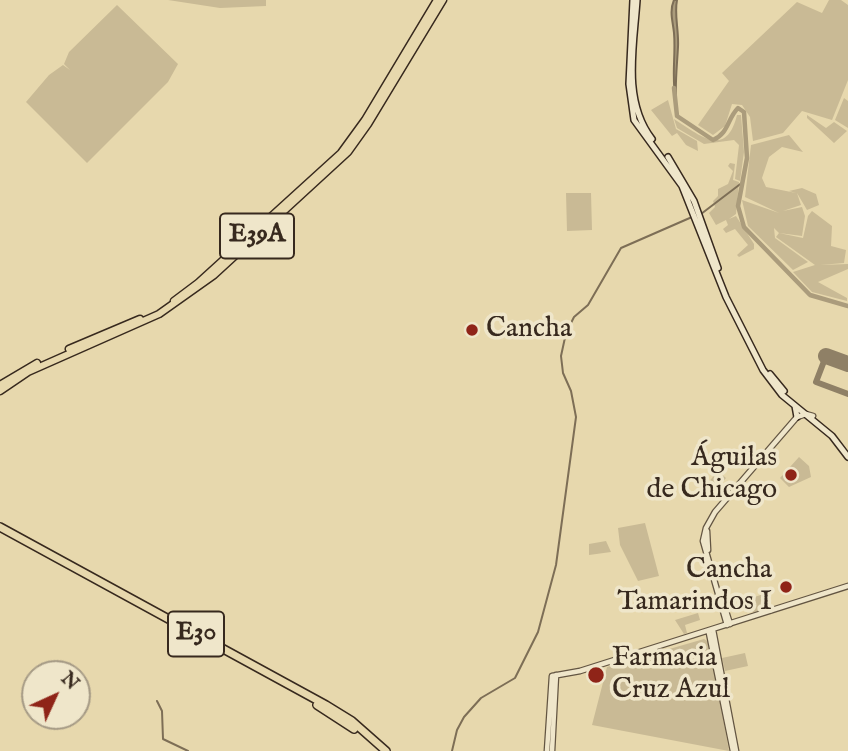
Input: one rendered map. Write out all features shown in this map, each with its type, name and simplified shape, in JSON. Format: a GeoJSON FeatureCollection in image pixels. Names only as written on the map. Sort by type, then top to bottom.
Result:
{"type":"FeatureCollection","features":[{"type":"Feature","properties":{"kind":"highway","name":"E30"},"geometry":{"type":"LineString","coordinates":[[0,527],[315,704],[386,751]]}},
{"type":"Feature","properties":{"kind":"highway","name":"E30"},"geometry":{"type":"LineString","coordinates":[[0,533],[145,609]]}},
{"type":"Feature","properties":{"kind":"highway","name":"E30"},"geometry":{"type":"LineString","coordinates":[[371,741],[379,751]]}},
{"type":"Feature","properties":{"kind":"main road","name":"E39A"},"geometry":{"type":"LineString","coordinates":[[0,385],[28,367],[158,311],[198,283],[330,164],[346,146],[437,0]]}},
{"type":"Feature","properties":{"kind":"main road","name":"E39A"},"geometry":{"type":"LineString","coordinates":[[0,391],[28,372],[159,314],[207,281],[348,152],[368,124],[443,0]]}},
{"type":"Feature","properties":{"kind":"main road"},"geometry":{"type":"LineString","coordinates":[[635,0],[629,84],[634,120],[682,186],[726,297],[758,363],[799,412],[812,417],[848,450]]}},
{"type":"Feature","properties":{"kind":"main road"},"geometry":{"type":"LineString","coordinates":[[799,412],[812,417],[848,457]]}},
{"type":"Feature","properties":{"kind":"street"},"geometry":{"type":"LineString","coordinates":[[728,625],[704,545],[704,532],[715,512],[799,412]]}},
{"type":"Feature","properties":{"kind":"street"},"geometry":{"type":"LineString","coordinates":[[554,677],[848,587]]}},
{"type":"Feature","properties":{"kind":"street"},"geometry":{"type":"LineString","coordinates":[[554,677],[728,625]]}},
{"type":"Feature","properties":{"kind":"street"},"geometry":{"type":"LineString","coordinates":[[711,632],[734,751]]}},
{"type":"Feature","properties":{"kind":"street"},"geometry":{"type":"LineString","coordinates":[[549,751],[554,677]]}},
{"type":"Feature","properties":{"kind":"shaded area"},"geometry":{"type":"Polygon","coordinates":[[[168,0],[266,0],[266,6],[220,8],[168,0]]]}},
{"type":"Feature","properties":{"kind":"shaded area"},"geometry":{"type":"Polygon","coordinates":[[[674,0],[677,0],[678,41],[676,101],[672,12],[674,0]]]}},
{"type":"Feature","properties":{"kind":"shaded area"},"geometry":{"type":"Polygon","coordinates":[[[829,0],[841,0],[848,5],[848,80],[832,120],[802,111],[783,133],[753,141],[750,117],[742,105],[732,104],[725,126],[713,135],[698,125],[729,81],[722,73],[797,2],[822,13],[829,0]]]}},
{"type":"Feature","properties":{"kind":"shaded area"},"geometry":{"type":"Polygon","coordinates":[[[117,5],[178,64],[168,82],[87,163],[26,102],[49,75],[63,65],[70,70],[64,64],[69,52],[117,5]]]}},
{"type":"Feature","properties":{"kind":"shaded area"},"geometry":{"type":"Polygon","coordinates":[[[844,98],[848,101],[848,128],[835,120],[844,98]]]}},
{"type":"Feature","properties":{"kind":"shaded area"},"geometry":{"type":"Polygon","coordinates":[[[668,100],[676,129],[697,141],[698,151],[686,145],[677,133],[672,136],[651,110],[668,100]]]}},
{"type":"Feature","properties":{"kind":"shaded area"},"geometry":{"type":"Polygon","coordinates":[[[737,115],[741,115],[744,152],[740,181],[735,179],[739,145],[734,140],[704,144],[677,128],[674,119],[710,140],[719,140],[726,137],[732,129],[737,115]]]}},
{"type":"Feature","properties":{"kind":"shaded area"},"geometry":{"type":"Polygon","coordinates":[[[807,115],[826,128],[834,122],[847,131],[834,143],[807,115]]]}},
{"type":"Feature","properties":{"kind":"shaded area"},"geometry":{"type":"Polygon","coordinates":[[[789,135],[803,152],[782,147],[769,157],[762,178],[766,187],[796,193],[789,191],[802,188],[816,194],[819,205],[807,210],[797,193],[801,205],[783,211],[802,207],[805,216],[802,236],[779,233],[774,228],[775,238],[808,262],[793,270],[748,226],[742,200],[779,213],[745,197],[751,145],[789,135]]]}},
{"type":"Feature","properties":{"kind":"shaded area"},"geometry":{"type":"Polygon","coordinates":[[[730,163],[735,164],[733,180],[739,182],[736,214],[729,219],[736,216],[754,244],[754,249],[739,257],[737,255],[748,245],[735,229],[726,233],[723,229],[728,225],[726,220],[716,225],[709,213],[715,207],[713,201],[718,196],[718,189],[728,184],[733,171],[728,166],[730,163]]]}},
{"type":"Feature","properties":{"kind":"shaded area"},"geometry":{"type":"Polygon","coordinates":[[[566,193],[591,193],[592,230],[567,231],[566,193]]]}},
{"type":"Feature","properties":{"kind":"shaded area"},"geometry":{"type":"Polygon","coordinates":[[[812,211],[832,226],[831,246],[846,250],[844,263],[820,265],[848,264],[848,269],[818,282],[847,298],[847,301],[812,292],[793,272],[815,265],[776,237],[779,233],[803,238],[808,216],[812,211]]]}},
{"type":"Feature","properties":{"kind":"shaded area"},"geometry":{"type":"Polygon","coordinates":[[[799,457],[809,466],[811,477],[789,487],[780,478],[799,457]]]}},
{"type":"Feature","properties":{"kind":"shaded area"},"geometry":{"type":"Polygon","coordinates":[[[718,471],[726,478],[714,492],[706,485],[718,471]]]}},
{"type":"Feature","properties":{"kind":"shaded area"},"geometry":{"type":"Polygon","coordinates":[[[645,523],[659,576],[638,581],[620,545],[618,528],[645,523]]]}},
{"type":"Feature","properties":{"kind":"shaded area"},"geometry":{"type":"Polygon","coordinates":[[[606,541],[611,552],[589,555],[589,544],[606,541]]]}},
{"type":"Feature","properties":{"kind":"shaded area"},"geometry":{"type":"Polygon","coordinates":[[[764,594],[768,609],[753,613],[748,599],[764,594]]]}},
{"type":"Feature","properties":{"kind":"shaded area"},"geometry":{"type":"Polygon","coordinates":[[[698,613],[700,620],[685,625],[687,633],[684,634],[675,620],[698,613]]]}},
{"type":"Feature","properties":{"kind":"shaded area"},"geometry":{"type":"Polygon","coordinates":[[[704,639],[709,642],[729,751],[592,725],[607,667],[704,639]]]}},
{"type":"Feature","properties":{"kind":"shaded area"},"geometry":{"type":"Polygon","coordinates":[[[745,653],[748,666],[725,671],[722,658],[745,653]]]}},
{"type":"Feature","properties":{"kind":"waterway"},"geometry":{"type":"LineString","coordinates":[[674,88],[677,116],[713,140],[722,134],[738,108],[744,112],[747,158],[738,206],[744,227],[810,295],[848,306]]}},
{"type":"Feature","properties":{"kind":"waterway"},"geometry":{"type":"LineString","coordinates":[[701,214],[743,182]]}},
{"type":"Feature","properties":{"kind":"waterway"},"geometry":{"type":"LineString","coordinates":[[452,751],[457,730],[464,717],[481,698],[515,678],[538,632],[556,565],[576,417],[571,391],[563,373],[561,356],[566,333],[574,317],[588,305],[621,248],[692,217]]}},
{"type":"Feature","properties":{"kind":"waterway"},"geometry":{"type":"LineString","coordinates":[[157,701],[162,711],[163,739],[188,751]]}},
{"type":"Feature","properties":{"kind":"taxiway"},"geometry":{"type":"LineString","coordinates":[[826,356],[816,382],[848,394]]}},
{"type":"Feature","properties":{"kind":"runway"},"geometry":{"type":"LineString","coordinates":[[826,356],[848,364]]}},
{"type":"Feature","properties":{"kind":"place","name":"Cancha"},"geometry":{"type":"Point","coordinates":[472,330]}},
{"type":"Feature","properties":{"kind":"place","name":"Águilas de Chicago"},"geometry":{"type":"Point","coordinates":[791,475]}},
{"type":"Feature","properties":{"kind":"place","name":"Cancha Tamarindos I"},"geometry":{"type":"Point","coordinates":[786,587]}},
{"type":"Feature","properties":{"kind":"place","name":"Farmacia Cruz Azul"},"geometry":{"type":"Point","coordinates":[596,675]}}]}
